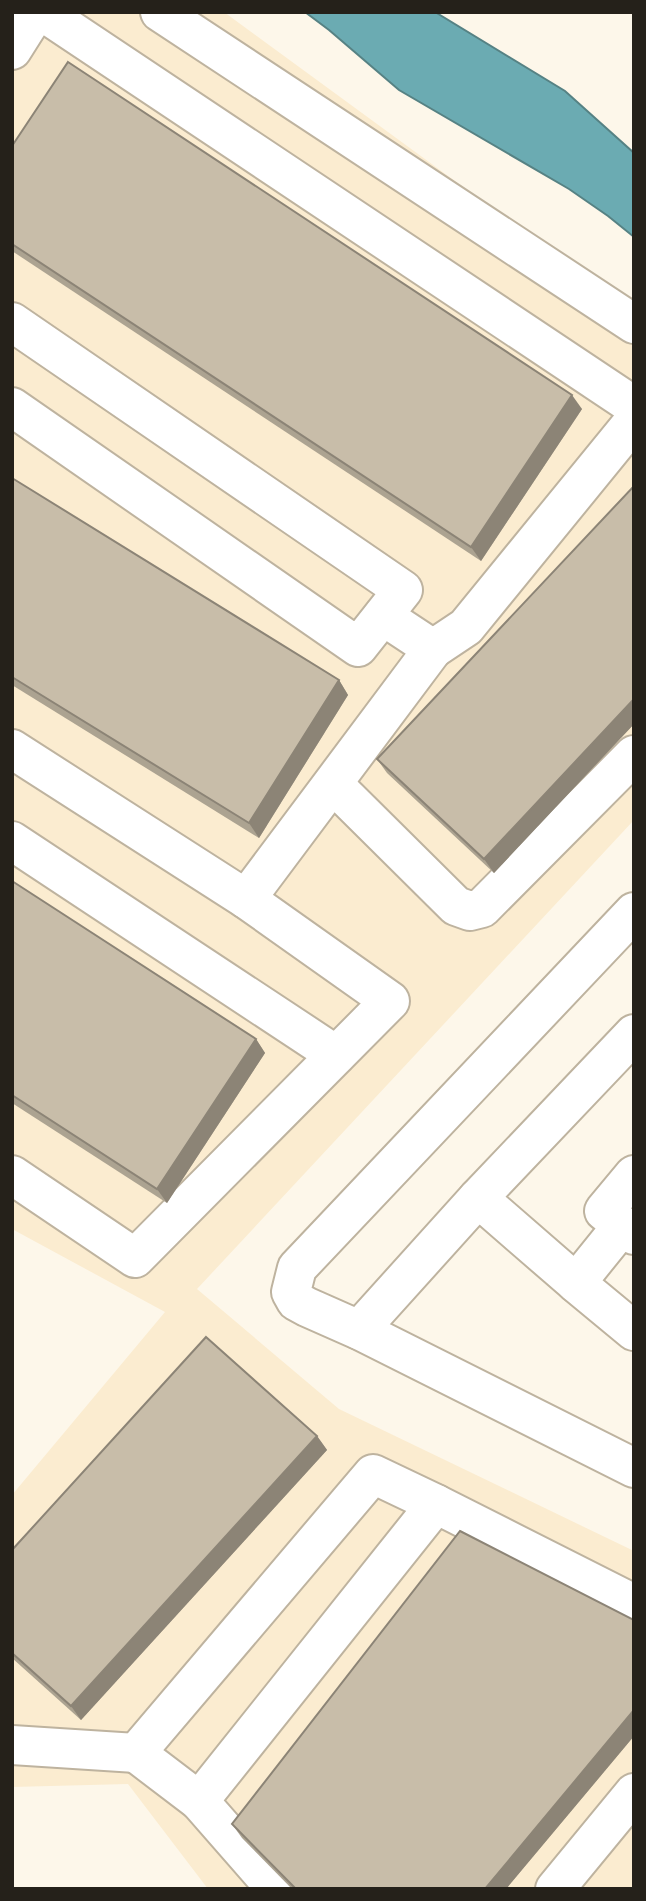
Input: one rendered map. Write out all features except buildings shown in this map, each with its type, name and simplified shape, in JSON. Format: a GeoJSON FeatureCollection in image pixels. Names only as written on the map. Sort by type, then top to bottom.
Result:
{"type":"FeatureCollection","features":[{"type":"Feature","properties":{"kind":"street"},"geometry":{"type":"LineString","coordinates":[[12,50],[36,12]]}},
{"type":"Feature","properties":{"kind":"street"},"geometry":{"type":"LineString","coordinates":[[43,12],[634,406]]}},
{"type":"Feature","properties":{"kind":"street"},"geometry":{"type":"LineString","coordinates":[[160,12],[634,324]]}},
{"type":"Feature","properties":{"kind":"street"},"geometry":{"type":"LineString","coordinates":[[12,322],[403,590],[358,647],[12,407]]}},
{"type":"Feature","properties":{"kind":"street"},"geometry":{"type":"LineString","coordinates":[[246,899],[433,649],[466,627],[634,421]]}},
{"type":"Feature","properties":{"kind":"street"},"geometry":{"type":"LineString","coordinates":[[383,616],[433,649]]}},
{"type":"Feature","properties":{"kind":"street"},"geometry":{"type":"LineString","coordinates":[[12,749],[246,899],[390,1001],[135,1258],[12,1175]]}},
{"type":"Feature","properties":{"kind":"street"},"geometry":{"type":"LineString","coordinates":[[333,784],[456,906],[470,911],[482,908],[634,755]]}},
{"type":"Feature","properties":{"kind":"street"},"geometry":{"type":"LineString","coordinates":[[12,841],[336,1055]]}},
{"type":"Feature","properties":{"kind":"street"},"geometry":{"type":"LineString","coordinates":[[634,912],[297,1268],[291,1292],[296,1301],[634,1468]]}},
{"type":"Feature","properties":{"kind":"street"},"geometry":{"type":"LineString","coordinates":[[359,1330],[478,1198],[634,1034]]}},
{"type":"Feature","properties":{"kind":"street"},"geometry":{"type":"LineString","coordinates":[[576,1283],[628,1230],[604,1211],[634,1175]]}},
{"type":"Feature","properties":{"kind":"street"},"geometry":{"type":"LineString","coordinates":[[478,1198],[634,1331]]}},
{"type":"Feature","properties":{"kind":"street"},"geometry":{"type":"LineString","coordinates":[[136,1753],[373,1474],[634,1604]]}},
{"type":"Feature","properties":{"kind":"street"},"geometry":{"type":"LineString","coordinates":[[199,1801],[436,1504]]}},
{"type":"Feature","properties":{"kind":"street"},"geometry":{"type":"LineString","coordinates":[[13,1747],[136,1753],[199,1801],[276,1889]]}},
{"type":"Feature","properties":{"kind":"street"},"geometry":{"type":"LineString","coordinates":[[555,1889],[634,1793]]}},
{"type":"Feature","properties":{"kind":"shaded area"},"geometry":{"type":"Polygon","coordinates":[[[12,12],[224,12],[634,312],[634,820],[197,1289],[339,1409],[634,1551],[634,1889],[208,1889],[128,1784],[12,1787],[12,1495],[165,1312],[12,1229],[12,12]]]}},
{"type":"Feature","properties":{"kind":"water"},"geometry":{"type":"Polygon","coordinates":[[[305,12],[435,12],[565,91],[634,153],[634,237],[569,189],[399,90],[305,12]]]}}]}
